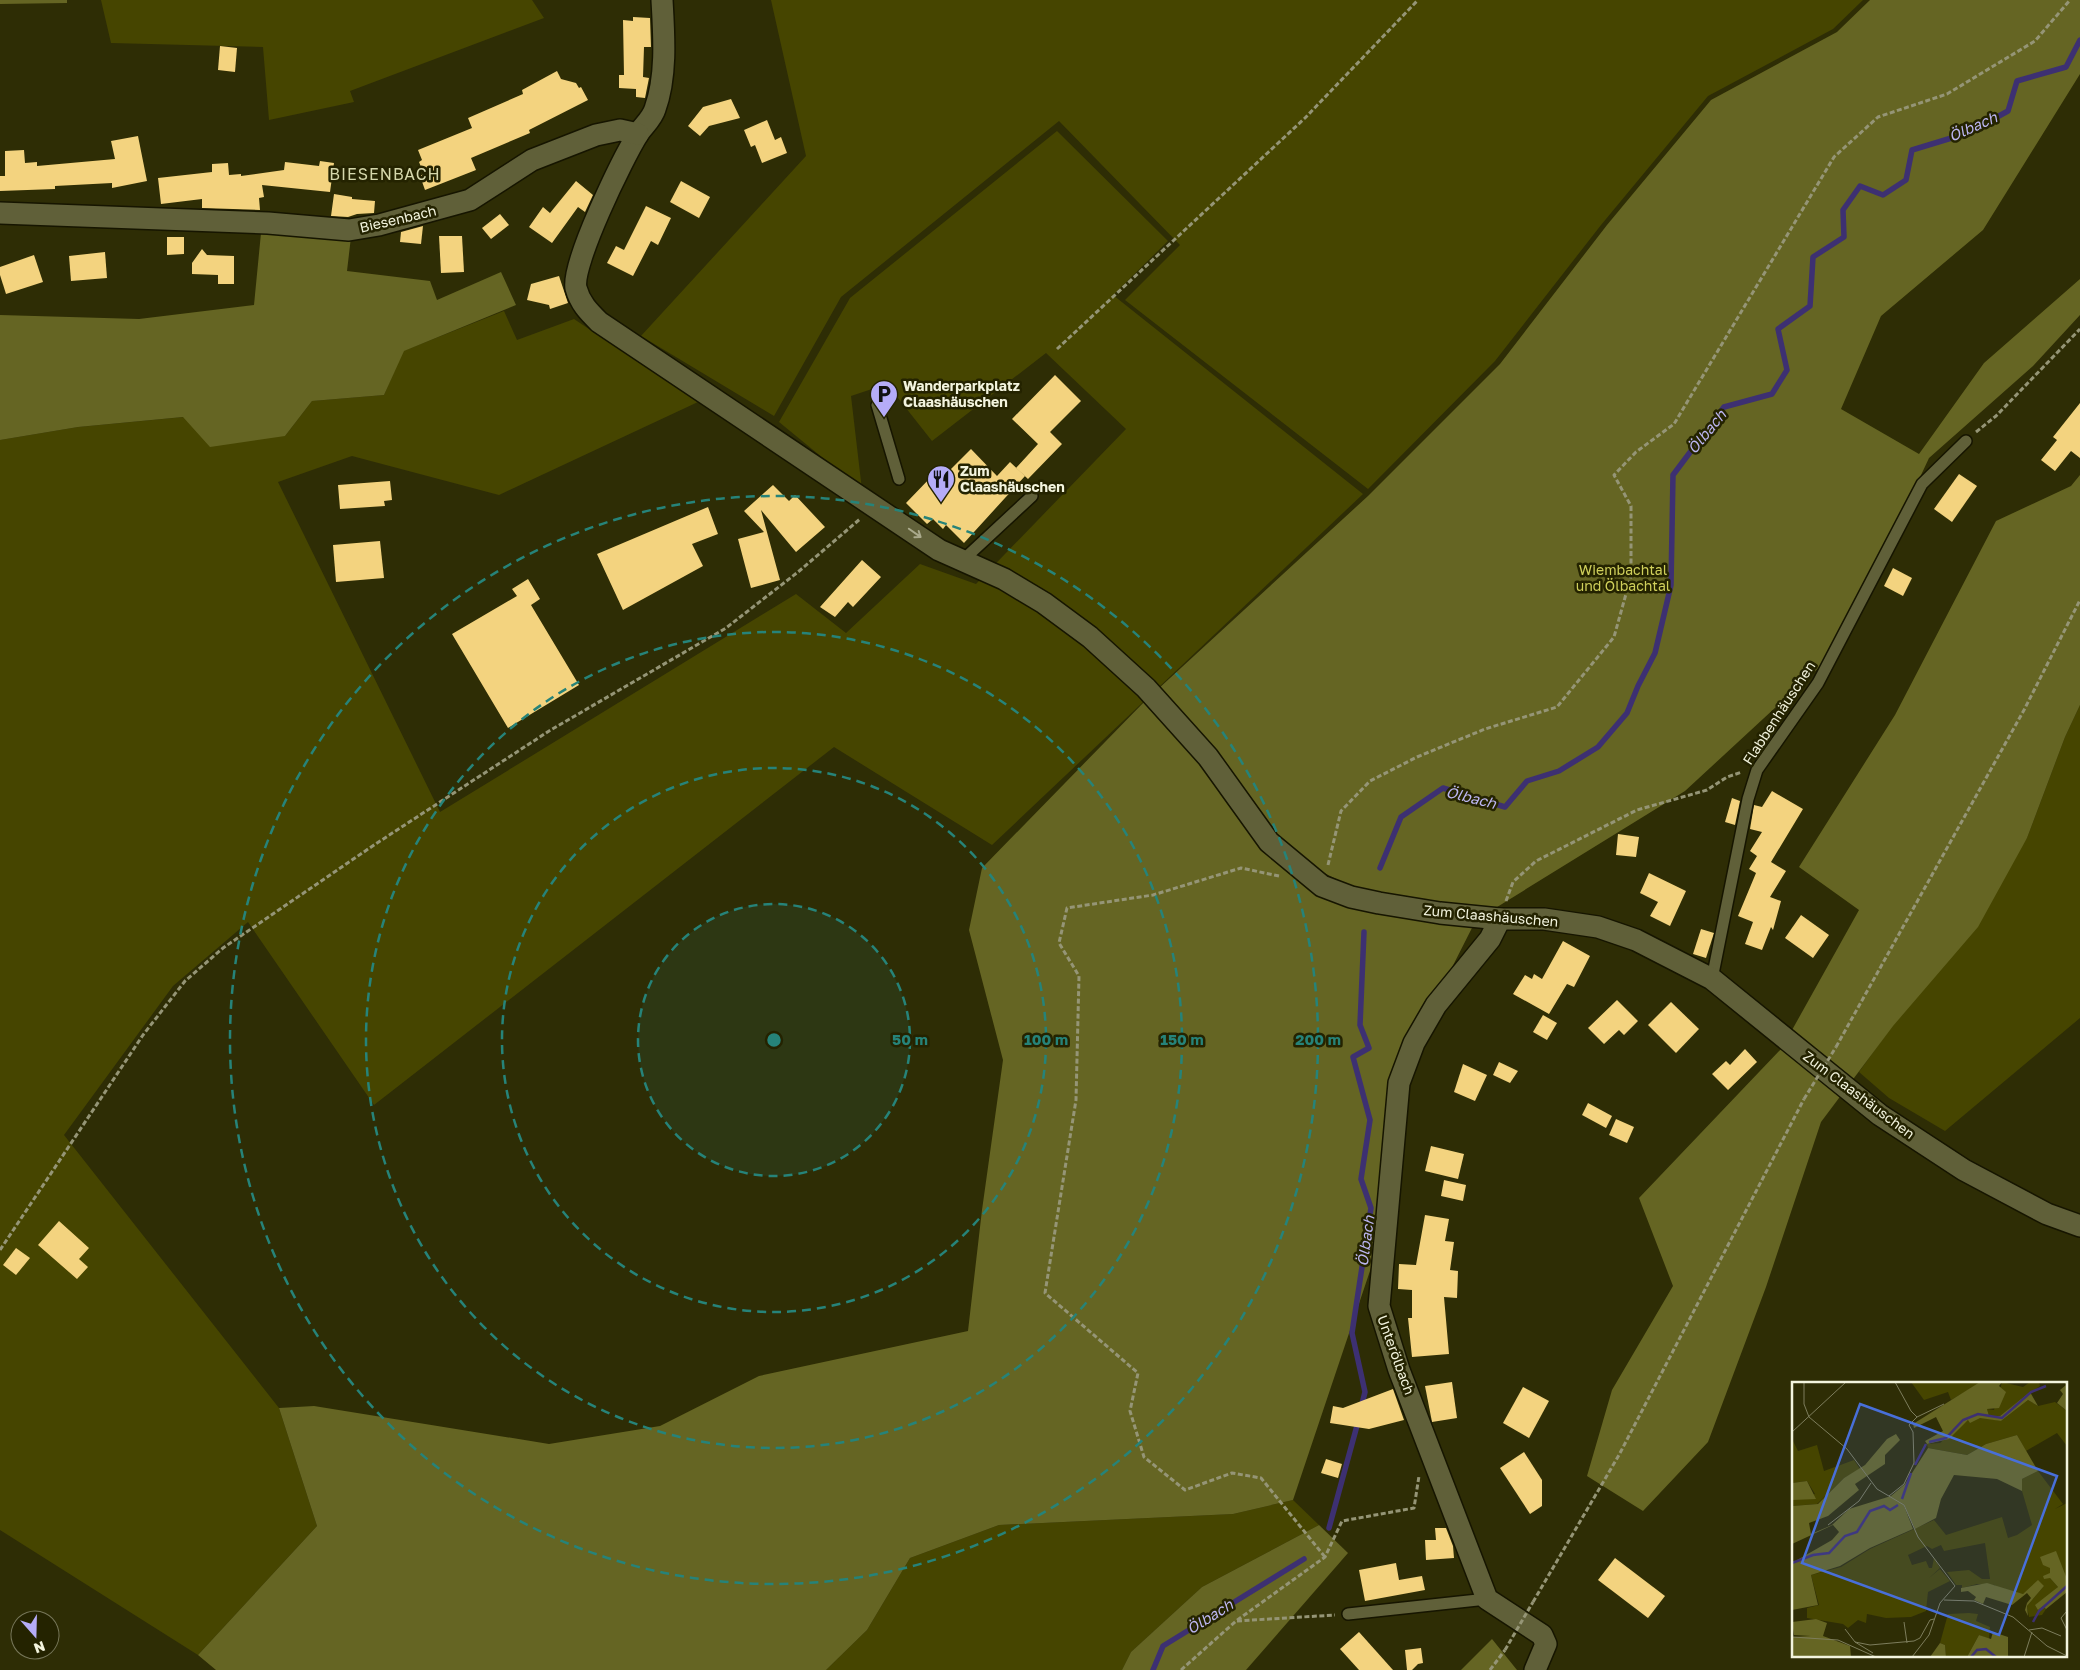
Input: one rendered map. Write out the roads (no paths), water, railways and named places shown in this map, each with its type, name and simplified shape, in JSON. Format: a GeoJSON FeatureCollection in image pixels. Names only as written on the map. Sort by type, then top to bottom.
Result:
{"type":"FeatureCollection","features":[{"type":"Feature","properties":{"kind":"street"},"geometry":{"type":"LineString","coordinates":[[638,134],[654,112],[659,98],[662,65],[662,0]]}},
{"type":"Feature","properties":{"kind":"street","name":"Biesenbach"},"geometry":{"type":"LineString","coordinates":[[0,213],[268,223],[349,230],[470,200],[532,160],[596,135],[620,130],[638,134]]}},
{"type":"Feature","properties":{"kind":"street","name":"Zum Claashäuschen"},"geometry":{"type":"LineString","coordinates":[[638,134],[592,226],[576,270],[576,286],[583,305],[599,322],[939,550],[1004,579],[1044,603],[1090,637],[1146,688],[1208,757],[1269,842],[1322,886],[1351,897],[1379,903],[1440,913],[1500,919],[1544,919],[1598,927],[1636,940],[1712,979],[1880,1115],[1964,1170],[2047,1214],[2080,1226]]}},
{"type":"Feature","properties":{"kind":"street","name":"Unterölbach"},"geometry":{"type":"LineString","coordinates":[[1487,1599],[1399,1370],[1378,1306],[1399,1083],[1414,1043],[1436,1005],[1490,939],[1500,919]]}},
{"type":"Feature","properties":{"kind":"street"},"geometry":{"type":"LineString","coordinates":[[1487,1599],[1542,1635],[1546,1644],[1535,1670]]}},
{"type":"Feature","properties":{"kind":"lane"},"geometry":{"type":"LineString","coordinates":[[877,406],[899,479]]}},
{"type":"Feature","properties":{"kind":"lane","name":"Flabbenhäuschen"},"geometry":{"type":"LineString","coordinates":[[1712,979],[1748,799],[1757,770],[1818,683],[1922,484],[1966,441]]}},
{"type":"Feature","properties":{"kind":"lane"},"geometry":{"type":"LineString","coordinates":[[962,561],[1032,496]]}},
{"type":"Feature","properties":{"kind":"lane"},"geometry":{"type":"LineString","coordinates":[[1348,1614],[1487,1599]]}},
{"type":"Feature","properties":{"kind":"waterway","name":"Ölbach"},"geometry":{"type":"LineString","coordinates":[[1380,868],[1401,817],[1443,788],[1505,807],[1527,781],[1559,771],[1598,747],[1627,713],[1655,653],[1671,585],[1673,475],[1724,407],[1772,394],[1787,370],[1778,329],[1810,306],[1813,257],[1844,237],[1843,210],[1860,186],[1883,195],[1906,180],[1912,150],[1968,133],[2008,111],[2017,81],[2066,67],[2080,40]]}},
{"type":"Feature","properties":{"kind":"waterway","name":"Ölbach"},"geometry":{"type":"LineString","coordinates":[[1361,1408],[1365,1392],[1352,1333],[1371,1208],[1361,1179],[1370,1120],[1353,1057],[1369,1048],[1360,1025],[1364,932]]}},
{"type":"Feature","properties":{"kind":"waterway","name":"Ölbach"},"geometry":{"type":"LineString","coordinates":[[1329,1528],[1358,1422]]}},
{"type":"Feature","properties":{"kind":"waterway","name":"Ölbach"},"geometry":{"type":"LineString","coordinates":[[1153,1670],[1163,1646],[1304,1559]]}},
{"type":"Feature","properties":{"kind":"place","name":"Wanderparkplatz Claashäuschen"},"geometry":{"type":"Point","coordinates":[884,418]}},
{"type":"Feature","properties":{"kind":"place","name":"Zum Claashäuschen"},"geometry":{"type":"Point","coordinates":[941,503]}},
{"type":"Feature","properties":{"kind":"district","name":"BIESENBACH"},"geometry":{"type":"Point","coordinates":[385,174]}},
{"type":"Feature","properties":{"kind":"park label","name":"Wiembachtal und Ölbachtal"},"geometry":{"type":"Point","coordinates":[1623,578]}}]}
